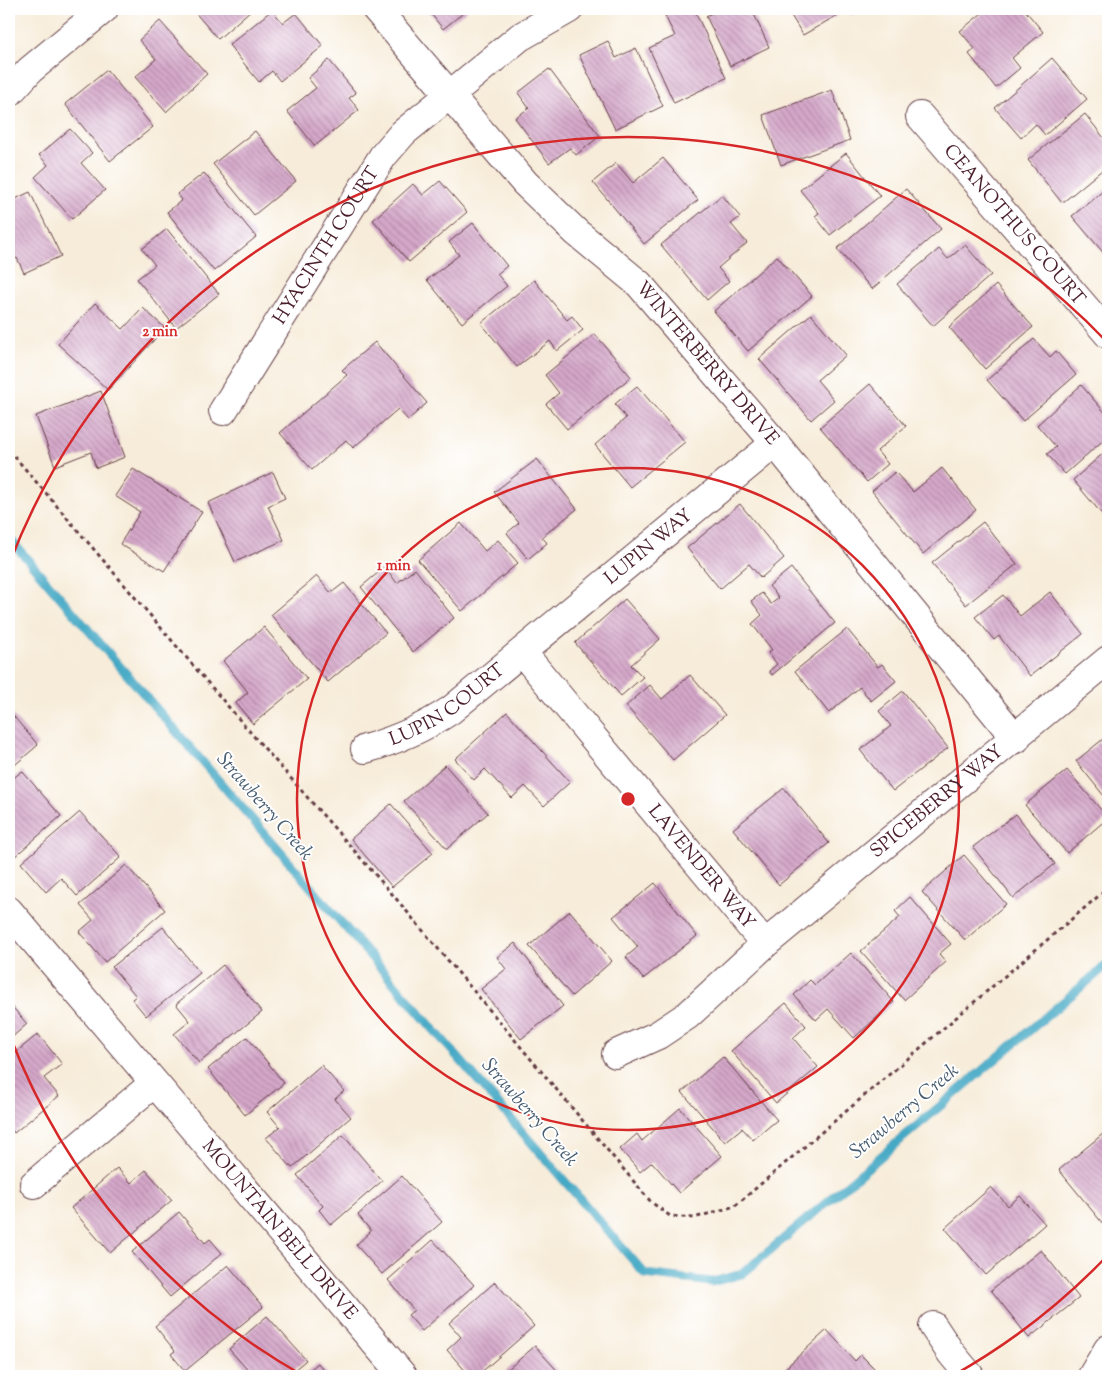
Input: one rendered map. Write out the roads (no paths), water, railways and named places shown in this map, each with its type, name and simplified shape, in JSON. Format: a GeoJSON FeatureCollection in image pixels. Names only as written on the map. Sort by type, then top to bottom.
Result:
{"type":"FeatureCollection","features":[{"type":"Feature","properties":{"kind":"street"},"geometry":{"type":"LineString","coordinates":[[9,93],[30,70],[104,9]]}},
{"type":"Feature","properties":{"kind":"street","name":"WINTERBERRY DRIVE"},"geometry":{"type":"LineString","coordinates":[[376,9],[525,183],[576,232],[639,284],[775,443],[1016,739]]}},
{"type":"Feature","properties":{"kind":"street","name":"HYACINTH COURT"},"geometry":{"type":"LineString","coordinates":[[223,411],[382,156],[403,133],[520,37],[569,9]]}},
{"type":"Feature","properties":{"kind":"street","name":"CEANOTHUS COURT"},"geometry":{"type":"LineString","coordinates":[[920,116],[1108,334]]}},
{"type":"Feature","properties":{"kind":"street","name":"LUPIN WAY"},"geometry":{"type":"LineString","coordinates":[[522,652],[775,443]]}},
{"type":"Feature","properties":{"kind":"street","name":"LUPIN COURT"},"geometry":{"type":"LineString","coordinates":[[365,749],[396,740],[425,728],[451,710],[522,652]]}},
{"type":"Feature","properties":{"kind":"street","name":"LAVENDER WAY"},"geometry":{"type":"LineString","coordinates":[[522,652],[765,944]]}},
{"type":"Feature","properties":{"kind":"street","name":"SPICEBERRY WAY"},"geometry":{"type":"LineString","coordinates":[[616,1054],[658,1035],[688,1015],[765,944],[1016,739],[1108,660]]}},
{"type":"Feature","properties":{"kind":"street","name":"MOUNTAIN BELL DRIVE"},"geometry":{"type":"LineString","coordinates":[[9,911],[403,1376]]}},
{"type":"Feature","properties":{"kind":"street"},"geometry":{"type":"LineString","coordinates":[[34,1184],[154,1083]]}},
{"type":"Feature","properties":{"kind":"street"},"geometry":{"type":"LineString","coordinates":[[933,1326],[951,1353],[970,1376]]}},
{"type":"Feature","properties":{"kind":"street"},"geometry":{"type":"LineString","coordinates":[[1092,1376],[1108,1349]]}},
{"type":"Feature","properties":{"kind":"waterway","name":"Strawberry Creek"},"geometry":{"type":"LineString","coordinates":[[9,538],[645,1274],[712,1282],[742,1274],[1108,964]]}}]}
